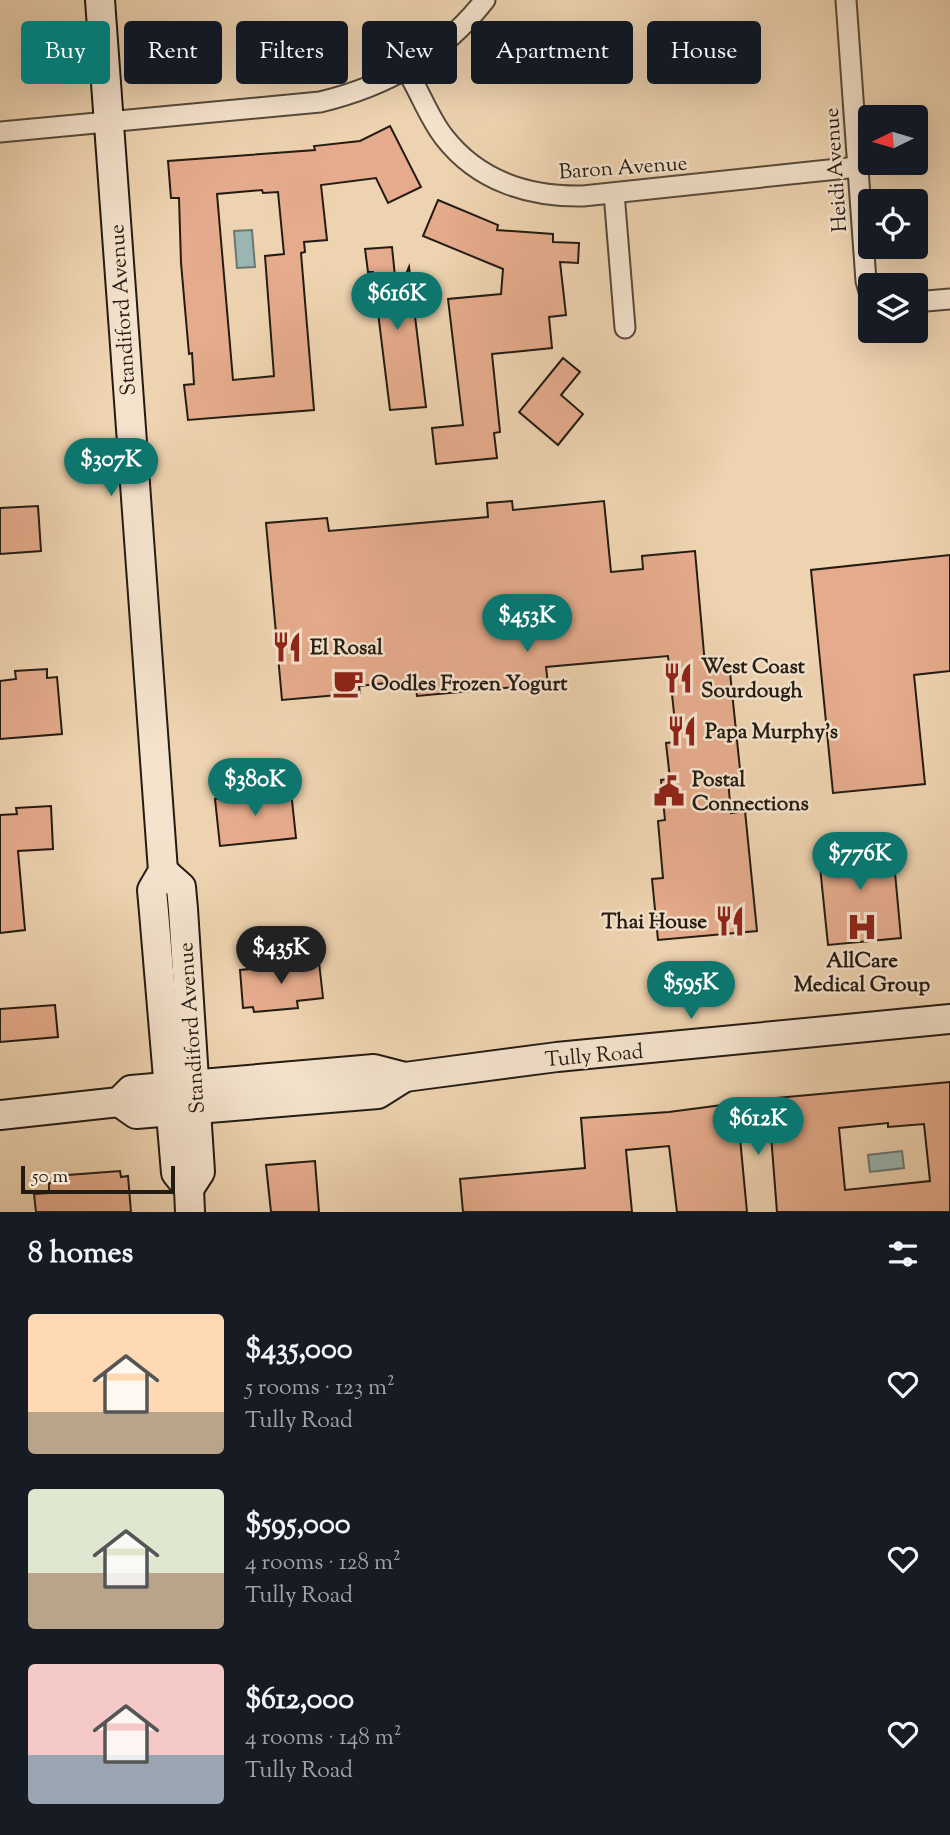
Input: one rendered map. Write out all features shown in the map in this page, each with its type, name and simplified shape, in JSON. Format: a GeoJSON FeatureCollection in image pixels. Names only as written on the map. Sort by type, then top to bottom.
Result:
{"type":"FeatureCollection","features":[{"type":"Feature","properties":{"kind":"main road","name":"Standiford Avenue"},"geometry":{"type":"LineString","coordinates":[[100,0],[163,871],[181,887],[182,1099],[176,1172],[189,1200]]}},
{"type":"Feature","properties":{"kind":"main road","name":"Tully Road"},"geometry":{"type":"LineString","coordinates":[[0,1115],[119,1102],[132,1114],[182,1099],[378,1094],[405,1077],[557,1057],[950,1019]]}},
{"type":"Feature","properties":{"kind":"street"},"geometry":{"type":"LineString","coordinates":[[457,31],[485,0]]}},
{"type":"Feature","properties":{"kind":"street","name":"Heidi Avenue"},"geometry":{"type":"LineString","coordinates":[[846,0],[865,273]]}},
{"type":"Feature","properties":{"kind":"street"},"geometry":{"type":"LineString","coordinates":[[0,132],[320,102],[349,95],[376,84]]}},
{"type":"Feature","properties":{"kind":"street","name":"Baron Avenue"},"geometry":{"type":"LineString","coordinates":[[414,84],[442,135],[477,170],[499,182],[557,197],[857,167]]}},
{"type":"Feature","properties":{"kind":"street"},"geometry":{"type":"LineString","coordinates":[[614,193],[625,328]]}},
{"type":"Feature","properties":{"kind":"street"},"geometry":{"type":"LineString","coordinates":[[928,301],[950,299]]}},
{"type":"Feature","properties":{"kind":"water"},"geometry":{"type":"Polygon","coordinates":[[[252,230],[255,267],[237,268],[234,231],[252,230]]]}},
{"type":"Feature","properties":{"kind":"water"},"geometry":{"type":"Polygon","coordinates":[[[902,1151],[904,1168],[870,1172],[868,1155],[902,1151]]]}},
{"type":"Feature","properties":{"kind":"building"},"geometry":{"type":"Polygon","coordinates":[[[390,126],[421,187],[388,203],[376,178],[321,185],[327,240],[304,242],[305,252],[301,253],[314,410],[188,420],[184,385],[194,384],[192,353],[189,354],[181,263],[179,198],[171,198],[168,161],[315,150],[314,146],[360,141],[390,126]],[[262,190],[217,194],[233,380],[274,376],[265,256],[284,254],[278,192],[263,193],[262,190]]]}},
{"type":"Feature","properties":{"kind":"building"},"geometry":{"type":"Polygon","coordinates":[[[438,200],[498,225],[497,230],[553,234],[553,242],[579,243],[578,263],[560,262],[566,315],[549,317],[552,348],[492,354],[500,432],[494,433],[497,458],[436,464],[432,428],[463,425],[448,299],[501,294],[503,269],[423,236],[438,200]]]}},
{"type":"Feature","properties":{"kind":"building"},"geometry":{"type":"Polygon","coordinates":[[[392,247],[397,296],[409,267],[426,407],[390,410],[373,272],[368,272],[365,249],[392,247]]]}},
{"type":"Feature","properties":{"kind":"building"},"geometry":{"type":"Polygon","coordinates":[[[563,358],[580,372],[561,395],[583,414],[558,445],[519,412],[563,358]]]}},
{"type":"Feature","properties":{"kind":"building"},"geometry":{"type":"Polygon","coordinates":[[[512,501],[513,510],[604,501],[611,572],[643,569],[642,556],[695,551],[705,665],[729,663],[741,779],[728,780],[731,813],[745,811],[757,931],[658,940],[652,879],[663,878],[658,821],[665,820],[661,780],[670,779],[666,743],[677,742],[668,656],[546,667],[548,684],[417,696],[415,680],[359,686],[360,693],[282,700],[266,523],[327,518],[329,531],[488,517],[487,503],[512,501]]]}},
{"type":"Feature","properties":{"kind":"building"},"geometry":{"type":"Polygon","coordinates":[[[38,506],[41,551],[0,554],[0,508],[38,506]]]}},
{"type":"Feature","properties":{"kind":"building"},"geometry":{"type":"Polygon","coordinates":[[[950,555],[950,671],[914,675],[925,784],[833,793],[811,570],[950,555]]]}},
{"type":"Feature","properties":{"kind":"building"},"geometry":{"type":"Polygon","coordinates":[[[47,669],[47,678],[57,677],[62,734],[0,739],[0,681],[16,679],[15,671],[47,669]]]}},
{"type":"Feature","properties":{"kind":"building"},"geometry":{"type":"Polygon","coordinates":[[[257,789],[258,794],[291,791],[296,838],[220,846],[215,799],[240,796],[239,791],[257,789]]]}},
{"type":"Feature","properties":{"kind":"building"},"geometry":{"type":"Polygon","coordinates":[[[51,806],[53,849],[18,851],[25,930],[0,933],[0,815],[17,814],[16,808],[51,806]]]}},
{"type":"Feature","properties":{"kind":"building"},"geometry":{"type":"Polygon","coordinates":[[[892,840],[901,938],[828,945],[818,847],[892,840]]]}},
{"type":"Feature","properties":{"kind":"building"},"geometry":{"type":"Polygon","coordinates":[[[319,962],[323,998],[297,1001],[298,1008],[254,1012],[253,1007],[243,1008],[240,970],[319,962]]]}},
{"type":"Feature","properties":{"kind":"building"},"geometry":{"type":"Polygon","coordinates":[[[55,1005],[58,1037],[0,1042],[0,1009],[55,1005]]]}},
{"type":"Feature","properties":{"kind":"building"},"geometry":{"type":"Polygon","coordinates":[[[950,1082],[950,1212],[777,1212],[771,1135],[740,1138],[747,1212],[677,1212],[669,1146],[626,1150],[632,1212],[463,1212],[460,1179],[585,1168],[581,1118],[669,1112],[776,1098],[950,1082]],[[888,1123],[839,1128],[845,1190],[930,1181],[924,1124],[888,1127],[888,1123]]]}},
{"type":"Feature","properties":{"kind":"building"},"geometry":{"type":"Polygon","coordinates":[[[315,1161],[319,1212],[271,1212],[266,1165],[315,1161]]]}},
{"type":"Feature","properties":{"kind":"building"},"geometry":{"type":"Polygon","coordinates":[[[120,1171],[121,1177],[128,1176],[131,1212],[36,1212],[34,1194],[49,1193],[49,1183],[68,1181],[68,1175],[120,1171]]]}},
{"type":"Feature","properties":{"kind":"place","name":"El Rosal"},"geometry":{"type":"Point","coordinates":[287,647]}},
{"type":"Feature","properties":{"kind":"place","name":"West Coast Sourdough"},"geometry":{"type":"Point","coordinates":[678,678]}},
{"type":"Feature","properties":{"kind":"place","name":"Oodles Frozen Yogurt"},"geometry":{"type":"Point","coordinates":[348,683]}},
{"type":"Feature","properties":{"kind":"place","name":"Papa Murphy's"},"geometry":{"type":"Point","coordinates":[682,731]}},
{"type":"Feature","properties":{"kind":"place","name":"Postal Connections"},"geometry":{"type":"Point","coordinates":[669,791]}},
{"type":"Feature","properties":{"kind":"place","name":"Thai House"},"geometry":{"type":"Point","coordinates":[730,921]}},
{"type":"Feature","properties":{"kind":"place","name":"AllCare Medical Group"},"geometry":{"type":"Point","coordinates":[862,927]}}]}
